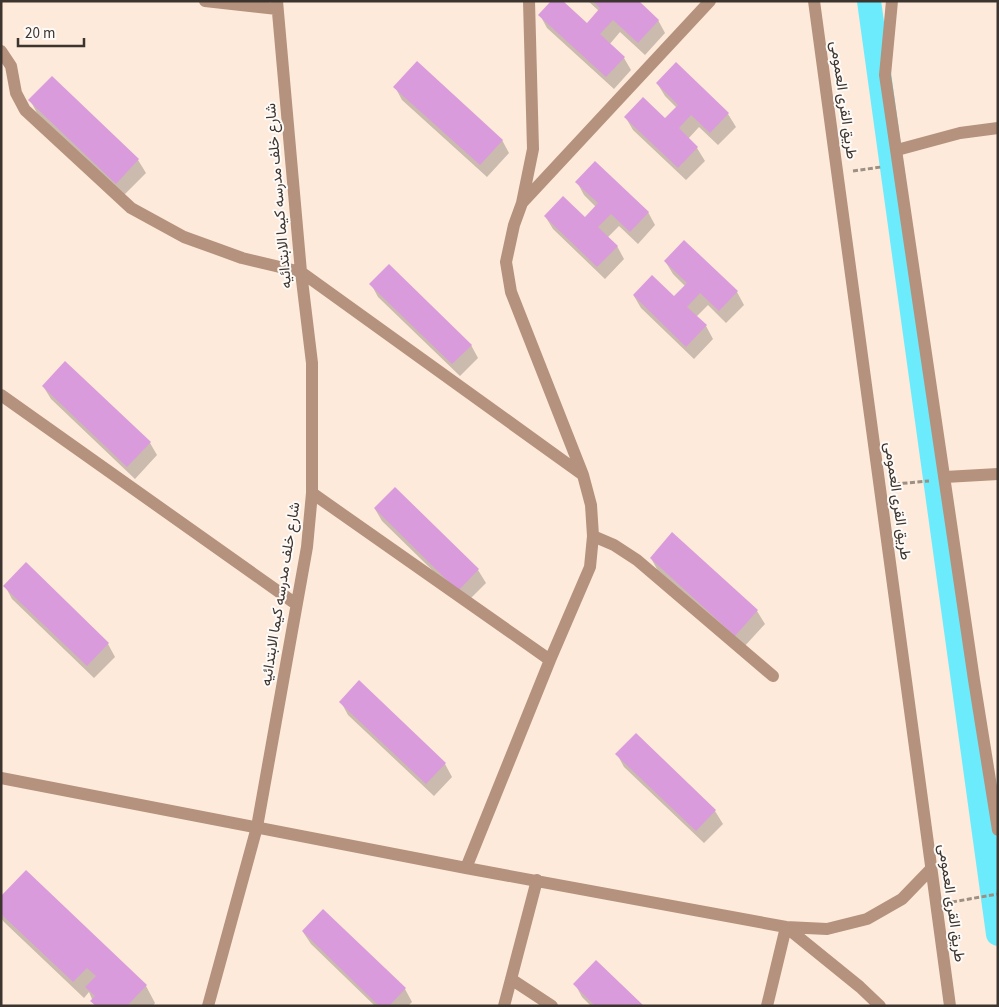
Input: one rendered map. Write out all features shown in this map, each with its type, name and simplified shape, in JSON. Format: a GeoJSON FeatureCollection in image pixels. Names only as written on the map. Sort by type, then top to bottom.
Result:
{"type":"FeatureCollection","features":[{"type":"Feature","properties":{"kind":"street"},"geometry":{"type":"LineString","coordinates":[[205,1],[277,5]]}},
{"type":"Feature","properties":{"kind":"street"},"geometry":{"type":"LineString","coordinates":[[466,868],[550,660],[590,567],[593,536],[591,505],[583,475],[510,292],[506,262],[514,225],[522,203],[533,148],[529,1]]}},
{"type":"Feature","properties":{"kind":"street"},"geometry":{"type":"LineString","coordinates":[[522,203],[710,1]]}},
{"type":"Feature","properties":{"kind":"street","name":"طريق القرى العمومى"},"geometry":{"type":"LineString","coordinates":[[814,1],[950,1006]]}},
{"type":"Feature","properties":{"kind":"street"},"geometry":{"type":"LineString","coordinates":[[892,1],[885,75],[974,680],[995,797],[998,830]]}},
{"type":"Feature","properties":{"kind":"street","name":"شارع خلف مدرسه كيما الابتدائيه"},"geometry":{"type":"LineString","coordinates":[[208,1006],[257,827],[307,547],[312,493],[312,363],[301,272],[277,5]]}},
{"type":"Feature","properties":{"kind":"street"},"geometry":{"type":"LineString","coordinates":[[1,51],[11,66],[16,93],[25,110],[130,208],[184,237],[242,258],[301,272],[583,475]]}},
{"type":"Feature","properties":{"kind":"street"},"geometry":{"type":"LineString","coordinates":[[897,150],[960,133],[998,128]]}},
{"type":"Feature","properties":{"kind":"street"},"geometry":{"type":"LineString","coordinates":[[1,395],[296,604]]}},
{"type":"Feature","properties":{"kind":"street"},"geometry":{"type":"LineString","coordinates":[[945,477],[998,474]]}},
{"type":"Feature","properties":{"kind":"street"},"geometry":{"type":"LineString","coordinates":[[312,493],[550,660]]}},
{"type":"Feature","properties":{"kind":"street"},"geometry":{"type":"LineString","coordinates":[[593,536],[614,545],[637,560],[773,676]]}},
{"type":"Feature","properties":{"kind":"street"},"geometry":{"type":"LineString","coordinates":[[1,778],[466,868],[786,927],[827,929],[866,919],[902,899],[931,870]]}},
{"type":"Feature","properties":{"kind":"street"},"geometry":{"type":"LineString","coordinates":[[504,1006],[537,880]]}},
{"type":"Feature","properties":{"kind":"street"},"geometry":{"type":"LineString","coordinates":[[767,1006],[786,927]]}},
{"type":"Feature","properties":{"kind":"street"},"geometry":{"type":"LineString","coordinates":[[786,927],[880,1006]]}},
{"type":"Feature","properties":{"kind":"street"},"geometry":{"type":"LineString","coordinates":[[511,979],[552,1006]]}},
{"type":"Feature","properties":{"kind":"path"},"geometry":{"type":"LineString","coordinates":[[837,173],[880,167]]}},
{"type":"Feature","properties":{"kind":"path"},"geometry":{"type":"LineString","coordinates":[[879,486],[924,482]]}},
{"type":"Feature","properties":{"kind":"path"},"geometry":{"type":"LineString","coordinates":[[970,899],[998,894]]}},
{"type":"Feature","properties":{"kind":"building"},"geometry":{"type":"Polygon","coordinates":[[[551,1],[563,1],[587,23],[600,8],[593,1],[639,1],[659,20],[638,43],[613,20],[600,34],[625,57],[606,77],[538,15],[551,1]]]}},
{"type":"Feature","properties":{"kind":"building"},"geometry":{"type":"Polygon","coordinates":[[[417,61],[503,140],[480,165],[393,87],[417,61]]]}},
{"type":"Feature","properties":{"kind":"building"},"geometry":{"type":"Polygon","coordinates":[[[676,62],[729,113],[710,133],[691,115],[679,128],[698,147],[678,168],[624,117],[643,97],[665,118],[678,105],[656,83],[676,62]]]}},
{"type":"Feature","properties":{"kind":"building"},"geometry":{"type":"Polygon","coordinates":[[[52,76],[139,159],[116,184],[28,100],[52,76]]]}},
{"type":"Feature","properties":{"kind":"building"},"geometry":{"type":"Polygon","coordinates":[[[595,161],[649,212],[630,232],[611,214],[598,227],[618,246],[597,267],[544,216],[563,196],[585,217],[598,203],[575,182],[595,161]]]}},
{"type":"Feature","properties":{"kind":"building"},"geometry":{"type":"Polygon","coordinates":[[[684,240],[738,291],[719,311],[700,293],[687,307],[707,325],[686,347],[633,295],[652,275],[674,296],[687,283],[664,261],[684,240]]]}},
{"type":"Feature","properties":{"kind":"building"},"geometry":{"type":"Polygon","coordinates":[[[389,264],[472,345],[452,364],[369,284],[389,264]]]}},
{"type":"Feature","properties":{"kind":"building"},"geometry":{"type":"Polygon","coordinates":[[[65,361],[151,442],[127,467],[42,386],[65,361]]]}},
{"type":"Feature","properties":{"kind":"building"},"geometry":{"type":"Polygon","coordinates":[[[395,487],[479,569],[458,591],[374,508],[395,487]]]}},
{"type":"Feature","properties":{"kind":"building"},"geometry":{"type":"Polygon","coordinates":[[[672,532],[758,610],[735,636],[650,558],[672,532]]]}},
{"type":"Feature","properties":{"kind":"building"},"geometry":{"type":"Polygon","coordinates":[[[26,562],[109,643],[87,666],[3,586],[26,562]]]}},
{"type":"Feature","properties":{"kind":"building"},"geometry":{"type":"Polygon","coordinates":[[[359,680],[446,763],[426,784],[339,702],[359,680]]]}},
{"type":"Feature","properties":{"kind":"building"},"geometry":{"type":"Polygon","coordinates":[[[636,733],[716,810],[696,831],[615,754],[636,733]]]}},
{"type":"Feature","properties":{"kind":"building"},"geometry":{"type":"Polygon","coordinates":[[[26,870],[147,985],[127,1006],[96,1006],[90,1001],[95,996],[85,987],[96,976],[87,968],[73,982],[1,914],[1,896],[26,870]]]}},
{"type":"Feature","properties":{"kind":"building"},"geometry":{"type":"Polygon","coordinates":[[[323,909],[406,988],[389,1006],[379,1006],[302,931],[323,909]]]}},
{"type":"Feature","properties":{"kind":"building"},"geometry":{"type":"Polygon","coordinates":[[[596,960],[644,1006],[595,1006],[573,984],[596,960]]]}},
{"type":"Feature","properties":{"kind":"waterway"},"geometry":{"type":"LineString","coordinates":[[869,1],[998,934]]}}]}
